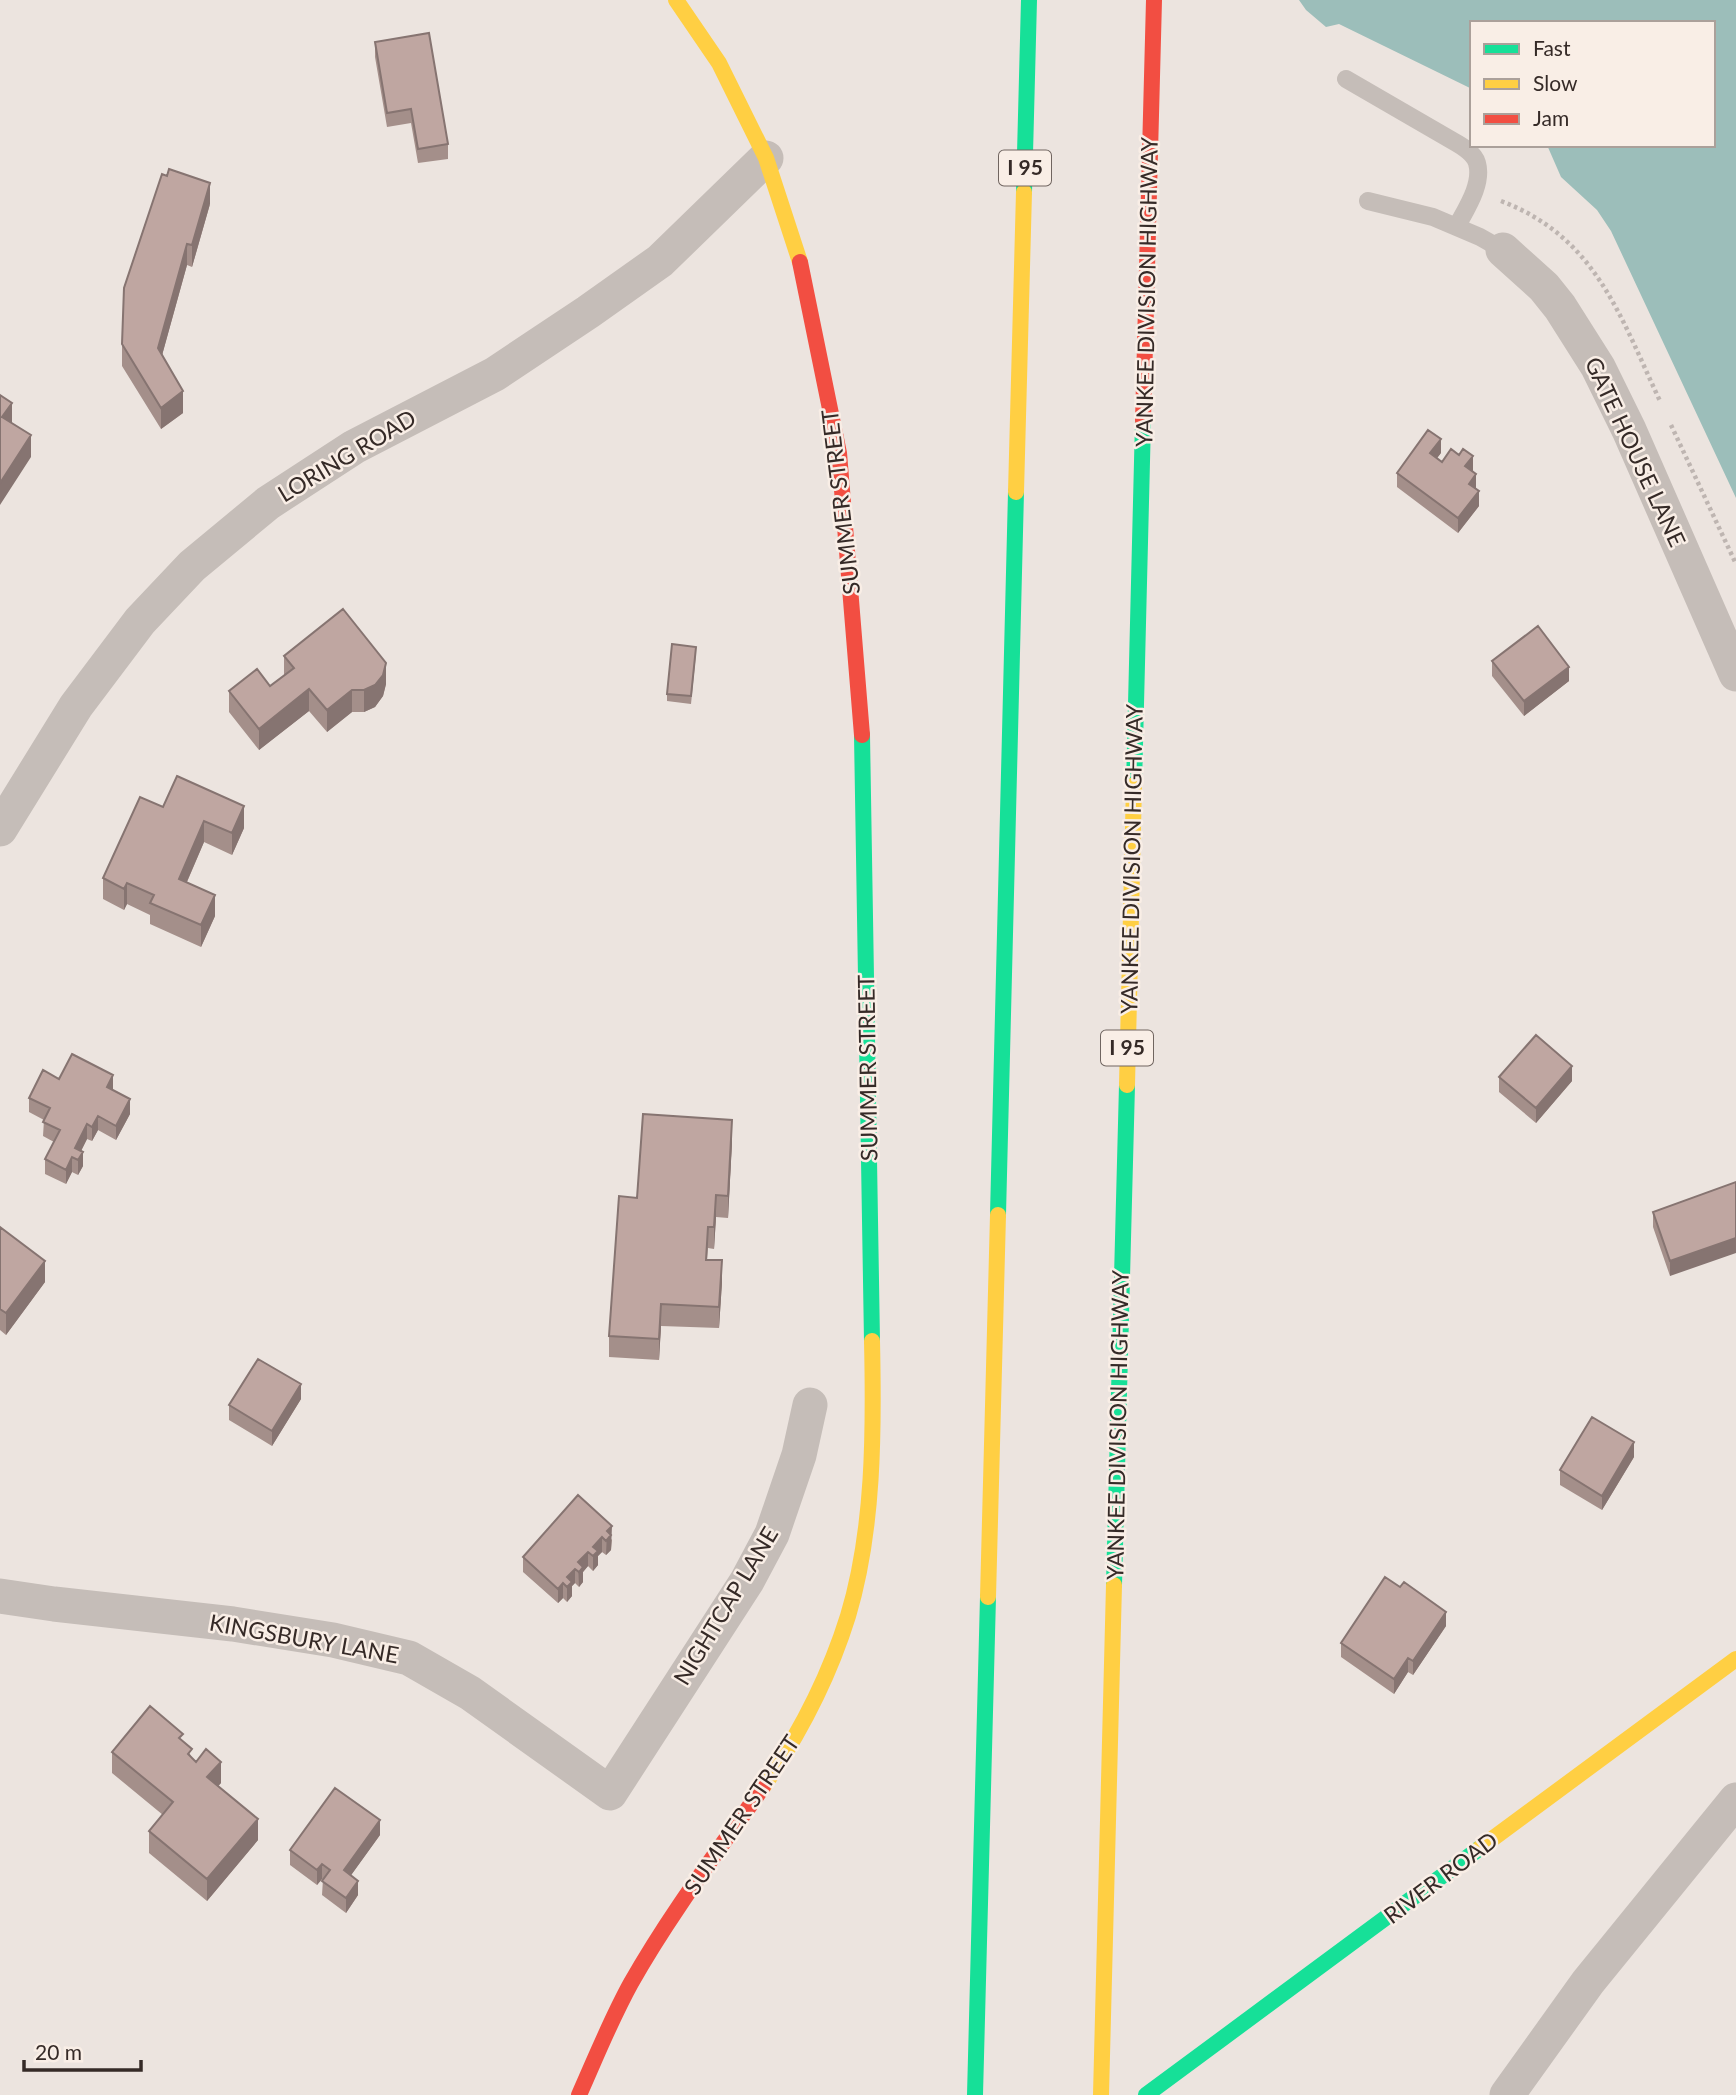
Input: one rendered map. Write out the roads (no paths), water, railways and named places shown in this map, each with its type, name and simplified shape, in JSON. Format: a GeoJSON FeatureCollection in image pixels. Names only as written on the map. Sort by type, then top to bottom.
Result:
{"type":"FeatureCollection","features":[{"type":"Feature","properties":{"kind":"main road","name":"SUMMER STREET"},"geometry":{"type":"LineString","coordinates":[[579,2095],[611,2023],[638,1972],[681,1904],[789,1750],[829,1668],[848,1615],[860,1560],[870,1487],[873,1373],[862,715],[839,453],[803,271],[766,158],[719,63],[676,0]]}},
{"type":"Feature","properties":{"kind":"main road","name":"I 95"},"geometry":{"type":"LineString","coordinates":[[975,2095],[1028,0]]}},
{"type":"Feature","properties":{"kind":"main road","name":"YANKEE DIVISION HIGHWAY"},"geometry":{"type":"LineString","coordinates":[[1101,2095],[1154,0]]}},
{"type":"Feature","properties":{"kind":"main road","name":"RIVER ROAD"},"geometry":{"type":"LineString","coordinates":[[1146,2095],[1736,1659]]}},
{"type":"Feature","properties":{"kind":"street","name":"LORING ROAD"},"geometry":{"type":"LineString","coordinates":[[0,829],[76,706],[140,621],[192,566],[268,503],[355,447],[495,374],[660,261],[766,158]]}},
{"type":"Feature","properties":{"kind":"street","name":"GATE HOUSE LANE"},"geometry":{"type":"LineString","coordinates":[[1503,250],[1544,287],[1598,368],[1629,429],[1736,674]]}},
{"type":"Feature","properties":{"kind":"street","name":"NIGHTCAP LANE"},"geometry":{"type":"LineString","coordinates":[[610,1793],[747,1581],[772,1534],[799,1455],[810,1405]]}},
{"type":"Feature","properties":{"kind":"street","name":"KINGSBURY LANE"},"geometry":{"type":"LineString","coordinates":[[0,1596],[233,1624],[333,1640],[409,1658],[470,1693],[610,1793]]}},
{"type":"Feature","properties":{"kind":"street"},"geometry":{"type":"LineString","coordinates":[[1507,2095],[1588,1982],[1736,1800]]}},
{"type":"Feature","properties":{"kind":"lane"},"geometry":{"type":"LineString","coordinates":[[1346,79],[1453,141],[1467,150],[1477,162],[1476,184],[1458,226]]}},
{"type":"Feature","properties":{"kind":"lane"},"geometry":{"type":"LineString","coordinates":[[1368,201],[1458,226],[1503,250]]}},
{"type":"Feature","properties":{"kind":"water"},"geometry":{"type":"Polygon","coordinates":[[[1299,0],[1736,0],[1736,498],[1611,231],[1597,210],[1561,177],[1548,147],[1715,147],[1715,21],[1470,21],[1470,88],[1339,24],[1326,27],[1306,10],[1299,0]]]}}]}
